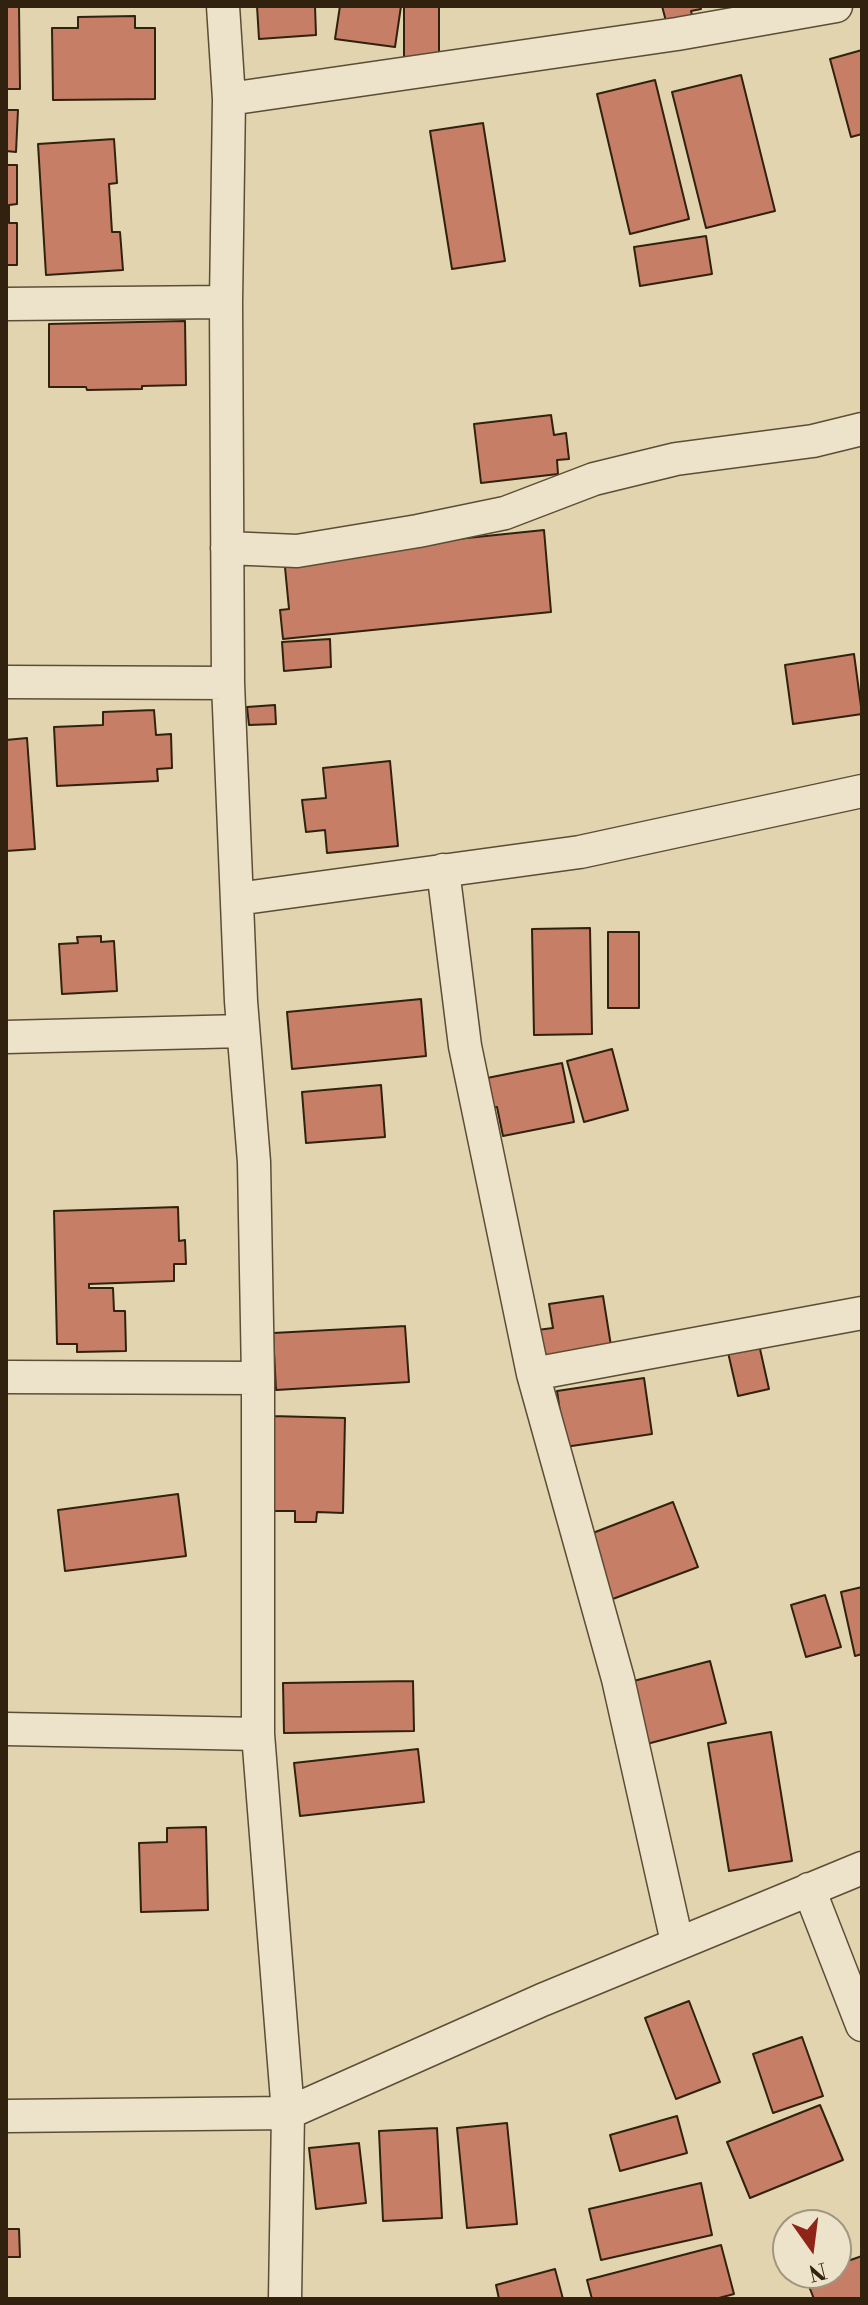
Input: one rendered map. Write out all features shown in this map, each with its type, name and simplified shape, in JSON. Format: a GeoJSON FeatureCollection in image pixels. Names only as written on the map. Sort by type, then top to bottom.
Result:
{"type":"FeatureCollection","features":[{"type":"Feature","properties":{"kind":"street"},"geometry":{"type":"LineString","coordinates":[[223,6],[229,99],[226,302],[228,683],[243,1031],[254,1162],[258,1378],[258,1734],[288,2113],[285,2299]]}},
{"type":"Feature","properties":{"kind":"street"},"geometry":{"type":"LineString","coordinates":[[229,99],[662,37],[836,6]]}},
{"type":"Feature","properties":{"kind":"street"},"geometry":{"type":"LineString","coordinates":[[6,304],[226,302]]}},
{"type":"Feature","properties":{"kind":"street"},"geometry":{"type":"LineString","coordinates":[[227,548],[297,551],[418,531],[505,513],[594,479],[676,459],[813,441],[862,429]]}},
{"type":"Feature","properties":{"kind":"street"},"geometry":{"type":"LineString","coordinates":[[6,682],[228,683]]}},
{"type":"Feature","properties":{"kind":"street"},"geometry":{"type":"LineString","coordinates":[[237,899],[580,852],[862,791]]}},
{"type":"Feature","properties":{"kind":"street"},"geometry":{"type":"LineString","coordinates":[[443,870],[465,1046],[533,1374],[618,1679],[677,1942]]}},
{"type":"Feature","properties":{"kind":"street"},"geometry":{"type":"LineString","coordinates":[[6,1037],[243,1031]]}},
{"type":"Feature","properties":{"kind":"street"},"geometry":{"type":"LineString","coordinates":[[533,1374],[862,1313]]}},
{"type":"Feature","properties":{"kind":"street"},"geometry":{"type":"LineString","coordinates":[[6,1377],[258,1378]]}},
{"type":"Feature","properties":{"kind":"street"},"geometry":{"type":"LineString","coordinates":[[6,1729],[258,1734]]}},
{"type":"Feature","properties":{"kind":"street"},"geometry":{"type":"LineString","coordinates":[[6,2116],[288,2113],[677,1942],[862,1868]]}},
{"type":"Feature","properties":{"kind":"street"},"geometry":{"type":"LineString","coordinates":[[809,1889],[862,2025]]}},
{"type":"Feature","properties":{"kind":"building"},"geometry":{"type":"Polygon","coordinates":[[[6,6],[19,6],[20,89],[6,89],[6,6]]]}},
{"type":"Feature","properties":{"kind":"building"},"geometry":{"type":"Polygon","coordinates":[[[257,6],[315,6],[316,35],[259,39],[257,6]]]}},
{"type":"Feature","properties":{"kind":"building"},"geometry":{"type":"Polygon","coordinates":[[[340,6],[401,6],[395,47],[335,39],[340,6]]]}},
{"type":"Feature","properties":{"kind":"building"},"geometry":{"type":"Polygon","coordinates":[[[404,6],[439,6],[439,67],[404,67],[404,6]]]}},
{"type":"Feature","properties":{"kind":"building"},"geometry":{"type":"Polygon","coordinates":[[[662,6],[700,6],[701,9],[691,11],[694,23],[668,29],[662,6]]]}},
{"type":"Feature","properties":{"kind":"building"},"geometry":{"type":"Polygon","coordinates":[[[135,16],[135,28],[155,28],[155,99],[53,100],[52,28],[78,28],[78,17],[135,16]]]}},
{"type":"Feature","properties":{"kind":"building"},"geometry":{"type":"Polygon","coordinates":[[[862,50],[862,134],[851,137],[830,59],[862,50]]]}},
{"type":"Feature","properties":{"kind":"building"},"geometry":{"type":"Polygon","coordinates":[[[741,75],[775,211],[706,228],[672,92],[741,75]]]}},
{"type":"Feature","properties":{"kind":"building"},"geometry":{"type":"Polygon","coordinates":[[[655,80],[689,219],[630,234],[597,94],[655,80]]]}},
{"type":"Feature","properties":{"kind":"building"},"geometry":{"type":"Polygon","coordinates":[[[6,110],[18,110],[16,152],[6,151],[6,110]]]}},
{"type":"Feature","properties":{"kind":"building"},"geometry":{"type":"Polygon","coordinates":[[[483,123],[505,261],[452,269],[430,131],[483,123]]]}},
{"type":"Feature","properties":{"kind":"building"},"geometry":{"type":"Polygon","coordinates":[[[114,139],[117,183],[109,184],[112,232],[120,232],[123,270],[46,275],[38,144],[114,139]]]}},
{"type":"Feature","properties":{"kind":"building"},"geometry":{"type":"Polygon","coordinates":[[[6,165],[17,165],[17,204],[9,205],[9,223],[17,223],[17,265],[6,265],[6,165]]]}},
{"type":"Feature","properties":{"kind":"building"},"geometry":{"type":"Polygon","coordinates":[[[706,236],[712,274],[640,286],[634,247],[706,236]]]}},
{"type":"Feature","properties":{"kind":"building"},"geometry":{"type":"Polygon","coordinates":[[[185,321],[186,385],[87,390],[86,387],[49,387],[49,324],[185,321]]]}},
{"type":"Feature","properties":{"kind":"building"},"geometry":{"type":"Polygon","coordinates":[[[551,415],[554,435],[566,433],[569,459],[557,460],[558,474],[481,483],[474,424],[551,415]]]}},
{"type":"Feature","properties":{"kind":"building"},"geometry":{"type":"Polygon","coordinates":[[[544,530],[551,612],[283,639],[280,610],[289,609],[284,557],[544,530]]]}},
{"type":"Feature","properties":{"kind":"building"},"geometry":{"type":"Polygon","coordinates":[[[330,639],[331,667],[284,671],[282,642],[330,639]]]}},
{"type":"Feature","properties":{"kind":"building"},"geometry":{"type":"Polygon","coordinates":[[[854,654],[862,714],[793,724],[785,665],[854,654]]]}},
{"type":"Feature","properties":{"kind":"building"},"geometry":{"type":"Polygon","coordinates":[[[275,705],[276,724],[249,725],[247,707],[275,705]]]}},
{"type":"Feature","properties":{"kind":"building"},"geometry":{"type":"Polygon","coordinates":[[[154,710],[156,735],[171,734],[172,768],[157,769],[158,781],[57,786],[54,727],[103,725],[103,712],[154,710]]]}},
{"type":"Feature","properties":{"kind":"building"},"geometry":{"type":"Polygon","coordinates":[[[27,738],[35,849],[6,851],[6,740],[27,738]]]}},
{"type":"Feature","properties":{"kind":"building"},"geometry":{"type":"Polygon","coordinates":[[[390,761],[398,846],[327,853],[325,830],[306,832],[302,800],[326,798],[323,768],[390,761]]]}},
{"type":"Feature","properties":{"kind":"building"},"geometry":{"type":"Polygon","coordinates":[[[590,928],[592,1034],[534,1035],[532,929],[590,928]]]}},
{"type":"Feature","properties":{"kind":"building"},"geometry":{"type":"Polygon","coordinates":[[[608,932],[639,932],[639,1008],[608,1008],[608,932]]]}},
{"type":"Feature","properties":{"kind":"building"},"geometry":{"type":"Polygon","coordinates":[[[101,936],[101,942],[114,941],[117,991],[62,994],[59,944],[78,943],[77,937],[101,936]]]}},
{"type":"Feature","properties":{"kind":"building"},"geometry":{"type":"Polygon","coordinates":[[[421,999],[426,1056],[292,1069],[287,1012],[421,999]]]}},
{"type":"Feature","properties":{"kind":"building"},"geometry":{"type":"Polygon","coordinates":[[[612,1049],[628,1110],[584,1122],[567,1061],[612,1049]]]}},
{"type":"Feature","properties":{"kind":"building"},"geometry":{"type":"Polygon","coordinates":[[[562,1063],[574,1122],[503,1136],[497,1107],[488,1108],[482,1079],[562,1063]]]}},
{"type":"Feature","properties":{"kind":"building"},"geometry":{"type":"Polygon","coordinates":[[[381,1085],[385,1137],[306,1143],[302,1092],[381,1085]]]}},
{"type":"Feature","properties":{"kind":"building"},"geometry":{"type":"Polygon","coordinates":[[[178,1207],[179,1241],[185,1240],[186,1264],[174,1264],[174,1281],[89,1284],[89,1288],[113,1288],[114,1311],[125,1311],[126,1351],[77,1352],[77,1344],[57,1344],[54,1211],[178,1207]]]}},
{"type":"Feature","properties":{"kind":"building"},"geometry":{"type":"Polygon","coordinates":[[[603,1296],[612,1352],[542,1363],[537,1330],[553,1328],[549,1304],[603,1296]]]}},
{"type":"Feature","properties":{"kind":"building"},"geometry":{"type":"Polygon","coordinates":[[[405,1326],[409,1382],[276,1390],[273,1333],[405,1326]]]}},
{"type":"Feature","properties":{"kind":"building"},"geometry":{"type":"Polygon","coordinates":[[[758,1340],[769,1389],[738,1396],[727,1348],[758,1340]]]}},
{"type":"Feature","properties":{"kind":"building"},"geometry":{"type":"Polygon","coordinates":[[[644,1378],[652,1434],[565,1447],[557,1391],[644,1378]]]}},
{"type":"Feature","properties":{"kind":"building"},"geometry":{"type":"Polygon","coordinates":[[[272,1416],[345,1418],[343,1513],[317,1512],[316,1522],[295,1522],[295,1511],[269,1511],[272,1416]]]}},
{"type":"Feature","properties":{"kind":"building"},"geometry":{"type":"Polygon","coordinates":[[[178,1494],[186,1556],[65,1571],[58,1510],[178,1494]]]}},
{"type":"Feature","properties":{"kind":"building"},"geometry":{"type":"Polygon","coordinates":[[[673,1502],[698,1567],[610,1600],[585,1536],[673,1502]]]}},
{"type":"Feature","properties":{"kind":"building"},"geometry":{"type":"Polygon","coordinates":[[[862,1587],[862,1654],[855,1656],[841,1592],[862,1587]]]}},
{"type":"Feature","properties":{"kind":"building"},"geometry":{"type":"Polygon","coordinates":[[[825,1595],[841,1647],[806,1657],[791,1605],[825,1595]]]}},
{"type":"Feature","properties":{"kind":"building"},"geometry":{"type":"Polygon","coordinates":[[[710,1661],[726,1723],[643,1745],[626,1683],[710,1661]]]}},
{"type":"Feature","properties":{"kind":"building"},"geometry":{"type":"Polygon","coordinates":[[[413,1681],[414,1731],[284,1733],[283,1683],[413,1681]]]}},
{"type":"Feature","properties":{"kind":"building"},"geometry":{"type":"Polygon","coordinates":[[[771,1732],[792,1861],[729,1871],[708,1743],[771,1732]]]}},
{"type":"Feature","properties":{"kind":"building"},"geometry":{"type":"Polygon","coordinates":[[[418,1749],[424,1802],[300,1816],[294,1763],[418,1749]]]}},
{"type":"Feature","properties":{"kind":"building"},"geometry":{"type":"Polygon","coordinates":[[[206,1827],[208,1910],[141,1912],[139,1843],[167,1842],[167,1828],[206,1827]]]}},
{"type":"Feature","properties":{"kind":"building"},"geometry":{"type":"Polygon","coordinates":[[[689,2001],[720,2082],[676,2099],[645,2018],[689,2001]]]}},
{"type":"Feature","properties":{"kind":"building"},"geometry":{"type":"Polygon","coordinates":[[[802,2037],[823,2096],[773,2113],[753,2054],[802,2037]]]}},
{"type":"Feature","properties":{"kind":"building"},"geometry":{"type":"Polygon","coordinates":[[[820,2105],[843,2160],[750,2198],[727,2142],[820,2105]]]}},
{"type":"Feature","properties":{"kind":"building"},"geometry":{"type":"Polygon","coordinates":[[[677,2116],[687,2153],[620,2171],[610,2135],[677,2116]]]}},
{"type":"Feature","properties":{"kind":"building"},"geometry":{"type":"Polygon","coordinates":[[[507,2123],[517,2224],[467,2228],[457,2128],[507,2123]]]}},
{"type":"Feature","properties":{"kind":"building"},"geometry":{"type":"Polygon","coordinates":[[[437,2128],[442,2218],[383,2221],[379,2131],[437,2128]]]}},
{"type":"Feature","properties":{"kind":"building"},"geometry":{"type":"Polygon","coordinates":[[[359,2143],[366,2203],[316,2209],[309,2148],[359,2143]]]}},
{"type":"Feature","properties":{"kind":"building"},"geometry":{"type":"Polygon","coordinates":[[[701,2183],[712,2235],[601,2260],[589,2209],[701,2183]]]}},
{"type":"Feature","properties":{"kind":"building"},"geometry":{"type":"Polygon","coordinates":[[[6,2229],[19,2229],[20,2257],[6,2257],[6,2229]]]}},
{"type":"Feature","properties":{"kind":"building"},"geometry":{"type":"Polygon","coordinates":[[[721,2245],[734,2294],[715,2299],[592,2299],[587,2280],[721,2245]]]}},
{"type":"Feature","properties":{"kind":"building"},"geometry":{"type":"Polygon","coordinates":[[[862,2256],[862,2299],[814,2299],[810,2289],[852,2289],[852,2259],[862,2256]]]}},
{"type":"Feature","properties":{"kind":"building"},"geometry":{"type":"Polygon","coordinates":[[[555,2269],[563,2299],[499,2299],[496,2285],[555,2269]]]}}]}
